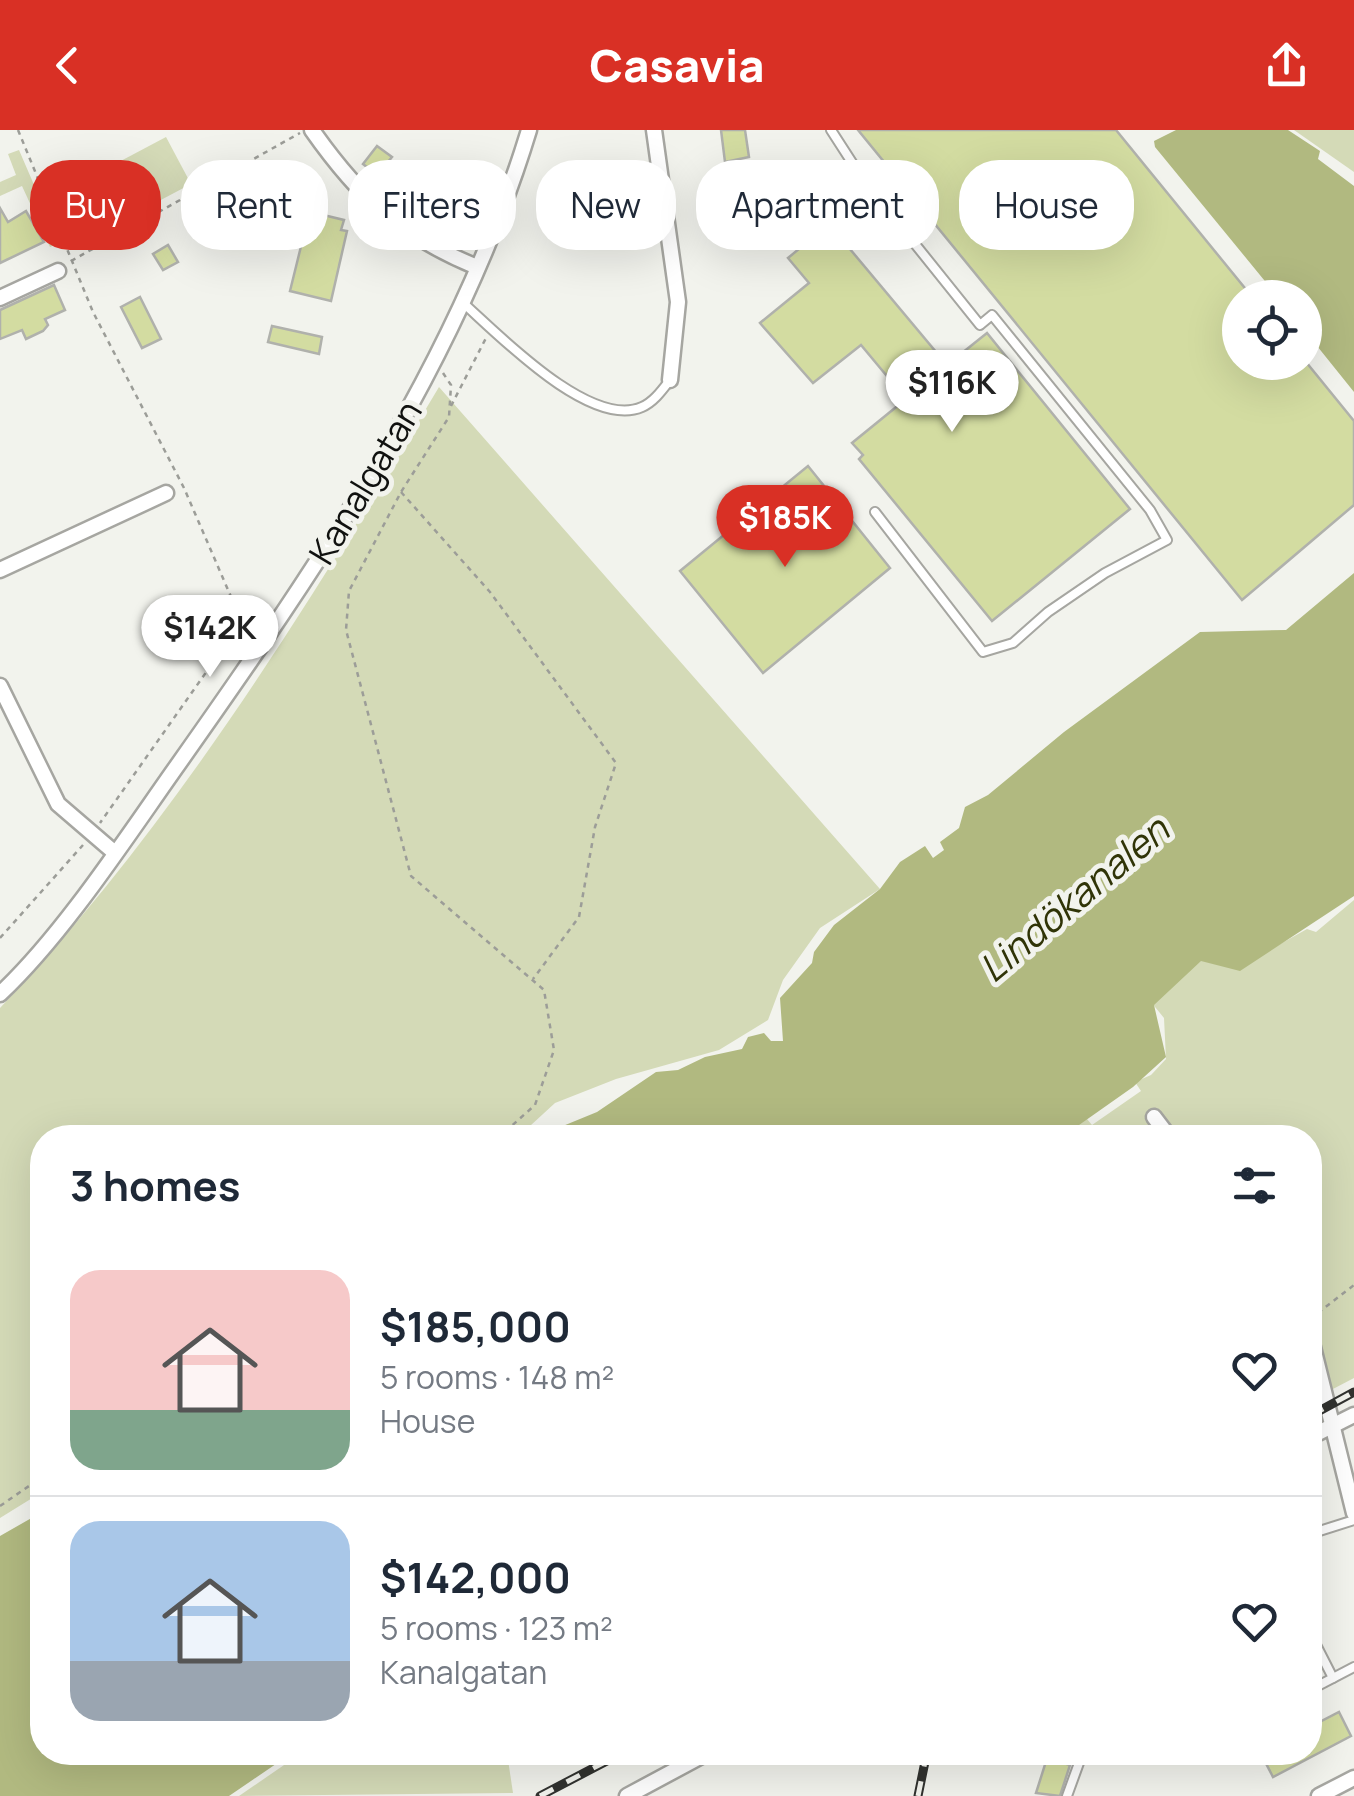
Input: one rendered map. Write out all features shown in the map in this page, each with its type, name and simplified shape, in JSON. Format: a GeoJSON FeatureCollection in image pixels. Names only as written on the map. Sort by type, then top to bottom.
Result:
{"type":"FeatureCollection","features":[{"type":"Feature","properties":{"kind":"street"},"geometry":{"type":"LineString","coordinates":[[309,130],[381,210],[419,242],[476,267]]}},
{"type":"Feature","properties":{"kind":"street","name":"Kanalgatan"},"geometry":{"type":"LineString","coordinates":[[0,994],[115,853],[298,595],[435,359],[529,130]]}},
{"type":"Feature","properties":{"kind":"street"},"geometry":{"type":"LineString","coordinates":[[654,130],[678,302],[670,380]]}},
{"type":"Feature","properties":{"kind":"street"},"geometry":{"type":"LineString","coordinates":[[0,298],[58,271]]}},
{"type":"Feature","properties":{"kind":"street"},"geometry":{"type":"LineString","coordinates":[[0,570],[166,493]]}},
{"type":"Feature","properties":{"kind":"street"},"geometry":{"type":"LineString","coordinates":[[0,686],[58,804],[115,853]]}},
{"type":"Feature","properties":{"kind":"street"},"geometry":{"type":"LineString","coordinates":[[1154,1117],[1160,1125]]}},
{"type":"Feature","properties":{"kind":"street"},"geometry":{"type":"LineString","coordinates":[[1322,1380],[1354,1517]]}},
{"type":"Feature","properties":{"kind":"street"},"geometry":{"type":"LineString","coordinates":[[1322,1431],[1354,1415]]}},
{"type":"Feature","properties":{"kind":"street"},"geometry":{"type":"LineString","coordinates":[[627,1796],[685,1765]]}},
{"type":"Feature","properties":{"kind":"street"},"geometry":{"type":"LineString","coordinates":[[1319,1796],[1348,1785]]}},
{"type":"Feature","properties":{"kind":"lane"},"geometry":{"type":"LineString","coordinates":[[830,130],[862,178],[980,325],[992,316],[1150,510],[1167,540],[1105,573],[1048,612],[1014,644],[983,652],[875,512]]}},
{"type":"Feature","properties":{"kind":"lane"},"geometry":{"type":"LineString","coordinates":[[461,301],[556,384],[602,404],[644,407],[670,380]]}},
{"type":"Feature","properties":{"kind":"lane"},"geometry":{"type":"LineString","coordinates":[[1322,1529],[1354,1517]]}},
{"type":"Feature","properties":{"kind":"lane"},"geometry":{"type":"LineString","coordinates":[[1322,1656],[1333,1678]]}},
{"type":"Feature","properties":{"kind":"lane"},"geometry":{"type":"LineString","coordinates":[[1322,1684],[1354,1667]]}},
{"type":"Feature","properties":{"kind":"lane"},"geometry":{"type":"LineString","coordinates":[[1067,1796],[1078,1765]]}},
{"type":"Feature","properties":{"kind":"path"},"geometry":{"type":"LineString","coordinates":[[0,938],[92,834],[226,644],[238,614],[184,488],[72,261],[18,130]]}},
{"type":"Feature","properties":{"kind":"path"},"geometry":{"type":"LineString","coordinates":[[72,261],[309,130]]}},
{"type":"Feature","properties":{"kind":"path"},"geometry":{"type":"LineString","coordinates":[[450,409],[491,328]]}},
{"type":"Feature","properties":{"kind":"path"},"geometry":{"type":"LineString","coordinates":[[435,359],[451,386],[449,417],[401,492],[349,591],[346,630],[411,876],[544,990],[554,1050],[535,1105],[513,1125]]}},
{"type":"Feature","properties":{"kind":"path"},"geometry":{"type":"LineString","coordinates":[[401,492],[490,592],[616,763],[595,827],[579,917],[532,980]]}},
{"type":"Feature","properties":{"kind":"path"},"geometry":{"type":"LineString","coordinates":[[1322,1310],[1354,1285]]}},
{"type":"Feature","properties":{"kind":"path"},"geometry":{"type":"LineString","coordinates":[[0,1506],[30,1485]]}},
{"type":"Feature","properties":{"kind":"shaded area"},"geometry":{"type":"Polygon","coordinates":[[[1294,130],[1354,130],[1354,172],[1294,130]]]}},
{"type":"Feature","properties":{"kind":"shaded area"},"geometry":{"type":"Polygon","coordinates":[[[166,137],[181,165],[181,189],[161,200],[161,160],[123,160],[166,137]]]}},
{"type":"Feature","properties":{"kind":"shaded area"},"geometry":{"type":"Polygon","coordinates":[[[19,150],[30,176],[30,203],[22,186],[0,196],[0,182],[16,175],[8,154],[19,150]]]}},
{"type":"Feature","properties":{"kind":"shaded area"},"geometry":{"type":"Polygon","coordinates":[[[439,387],[880,889],[820,928],[783,980],[768,1020],[719,1050],[616,1079],[555,1103],[531,1125],[30,1125],[30,1499],[0,1518],[0,1008],[64,937],[182,788],[340,550],[439,387]]]}},
{"type":"Feature","properties":{"kind":"shaded area"},"geometry":{"type":"Polygon","coordinates":[[[1354,900],[1354,1378],[1322,1395],[1322,1125],[1092,1125],[1141,1091],[1135,1082],[1151,1075],[1166,1059],[1164,1018],[1151,1002],[1206,956],[1241,966],[1307,929],[1316,932],[1354,900]]]}},
{"type":"Feature","properties":{"kind":"shaded area"},"geometry":{"type":"Polygon","coordinates":[[[1087,1119],[1092,1125],[1062,1125],[1087,1119]]]}},
{"type":"Feature","properties":{"kind":"shaded area"},"geometry":{"type":"Polygon","coordinates":[[[284,1765],[509,1765],[513,1793],[239,1796],[284,1765]]]}},
{"type":"Feature","properties":{"kind":"water"},"geometry":{"type":"Polygon","coordinates":[[[1176,130],[1288,130],[1320,151],[1318,159],[1354,186],[1354,392],[1322,352],[1322,280],[1264,280],[1154,141],[1176,130]]]}},
{"type":"Feature","properties":{"kind":"water","name":"Lindökanalen"},"geometry":{"type":"Polygon","coordinates":[[[1354,573],[1354,896],[1240,971],[1201,961],[1154,1005],[1166,1057],[1133,1087],[1079,1125],[565,1125],[597,1112],[656,1072],[678,1070],[705,1057],[742,1049],[748,1037],[764,1033],[771,1041],[783,1041],[780,998],[812,963],[814,952],[834,925],[880,889],[900,862],[925,846],[933,858],[944,850],[940,842],[959,828],[965,807],[988,795],[1064,732],[1200,632],[1286,630],[1354,573]]]}},
{"type":"Feature","properties":{"kind":"water"},"geometry":{"type":"Polygon","coordinates":[[[30,1519],[30,1765],[274,1765],[229,1796],[0,1796],[0,1536],[30,1519]]]}},
{"type":"Feature","properties":{"kind":"building"},"geometry":{"type":"Polygon","coordinates":[[[721,130],[745,130],[749,157],[725,160],[721,130]]]}},
{"type":"Feature","properties":{"kind":"building"},"geometry":{"type":"Polygon","coordinates":[[[858,130],[1116,130],[1238,280],[1222,280],[1222,380],[1321,380],[1354,421],[1354,505],[1242,600],[939,229],[939,160],[883,160],[858,130]]]}},
{"type":"Feature","properties":{"kind":"building"},"geometry":{"type":"Polygon","coordinates":[[[377,146],[392,157],[390,160],[366,160],[377,146]]]}},
{"type":"Feature","properties":{"kind":"building"},"geometry":{"type":"Polygon","coordinates":[[[0,208],[8,222],[26,211],[30,218],[30,249],[0,263],[0,208]]]}},
{"type":"Feature","properties":{"kind":"building"},"geometry":{"type":"Polygon","coordinates":[[[328,216],[344,220],[341,230],[347,231],[331,301],[290,291],[300,250],[328,250],[328,216]]]}},
{"type":"Feature","properties":{"kind":"building"},"geometry":{"type":"Polygon","coordinates":[[[168,245],[178,262],[163,270],[153,254],[168,245]]]}},
{"type":"Feature","properties":{"kind":"building"},"geometry":{"type":"Polygon","coordinates":[[[798,250],[851,250],[947,365],[987,333],[1130,509],[992,621],[859,459],[863,455],[852,443],[906,399],[861,345],[813,383],[760,323],[809,283],[788,258],[798,250]]]}},
{"type":"Feature","properties":{"kind":"building"},"geometry":{"type":"Polygon","coordinates":[[[54,285],[65,310],[45,319],[48,325],[43,331],[26,339],[22,330],[0,339],[0,310],[54,285]]]}},
{"type":"Feature","properties":{"kind":"building"},"geometry":{"type":"Polygon","coordinates":[[[140,297],[161,339],[142,348],[121,307],[140,297]]]}},
{"type":"Feature","properties":{"kind":"building"},"geometry":{"type":"Polygon","coordinates":[[[272,326],[322,337],[319,354],[268,342],[272,326]]]}},
{"type":"Feature","properties":{"kind":"building"},"geometry":{"type":"Polygon","coordinates":[[[808,466],[890,568],[763,673],[680,571],[808,466]]]}},
{"type":"Feature","properties":{"kind":"building"},"geometry":{"type":"Polygon","coordinates":[[[1339,1712],[1351,1736],[1322,1751],[1322,1721],[1339,1712]]]}},
{"type":"Feature","properties":{"kind":"building"},"geometry":{"type":"Polygon","coordinates":[[[1045,1765],[1070,1765],[1060,1796],[1036,1793],[1045,1765]]]}},
{"type":"Feature","properties":{"kind":"building"},"geometry":{"type":"Polygon","coordinates":[[[1267,1765],[1296,1765],[1273,1777],[1267,1765]]]}},
{"type":"Feature","properties":{"kind":"railway"},"geometry":{"type":"LineString","coordinates":[[1322,1409],[1354,1392]]}},
{"type":"Feature","properties":{"kind":"railway"},"geometry":{"type":"LineString","coordinates":[[540,1796],[599,1765]]}},
{"type":"Feature","properties":{"kind":"railway"},"geometry":{"type":"LineString","coordinates":[[918,1796],[924,1765]]}}]}
